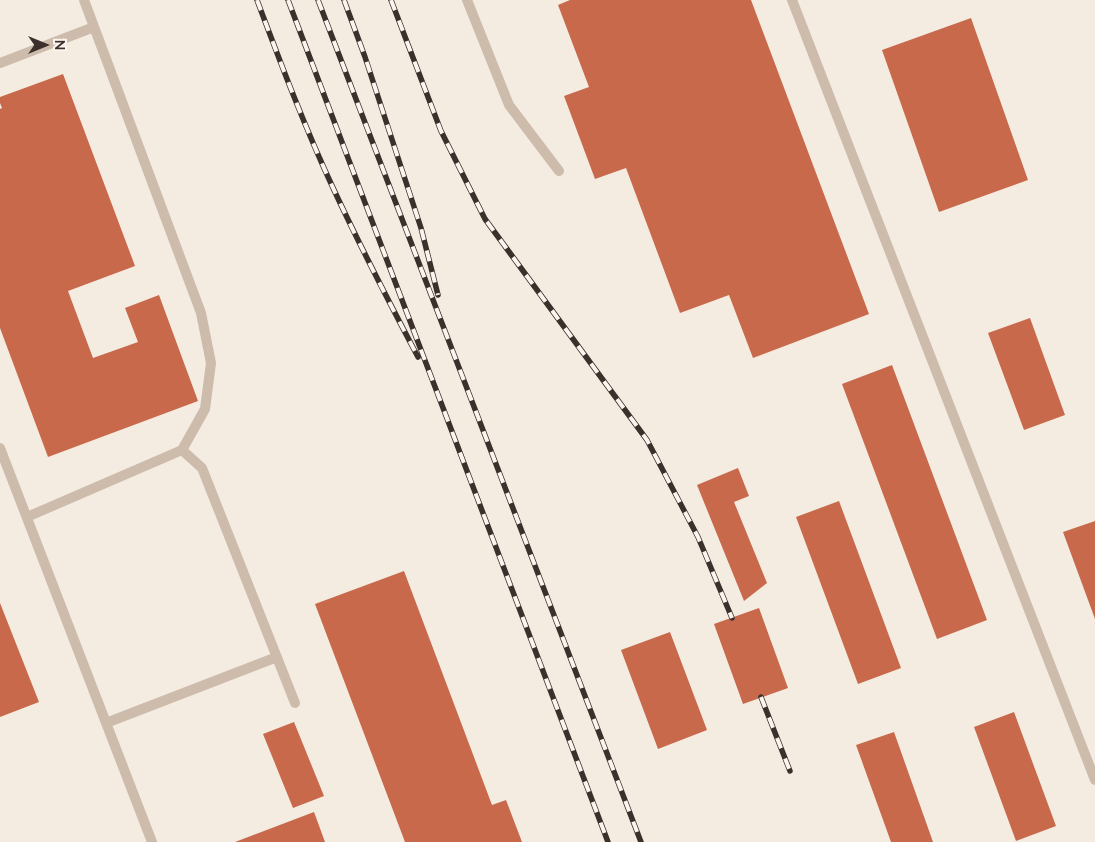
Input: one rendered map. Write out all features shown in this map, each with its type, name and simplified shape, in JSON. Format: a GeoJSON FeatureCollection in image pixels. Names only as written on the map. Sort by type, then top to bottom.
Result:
{"type":"FeatureCollection","features":[{"type":"Feature","properties":{"kind":"lane"},"geometry":{"type":"LineString","coordinates":[[27,517],[182,450],[205,409],[212,363],[200,312],[84,0]]}},
{"type":"Feature","properties":{"kind":"lane"},"geometry":{"type":"LineString","coordinates":[[467,0],[509,105],[559,171]]}},
{"type":"Feature","properties":{"kind":"lane"},"geometry":{"type":"LineString","coordinates":[[792,0],[1095,780]]}},
{"type":"Feature","properties":{"kind":"lane"},"geometry":{"type":"LineString","coordinates":[[0,64],[94,27]]}},
{"type":"Feature","properties":{"kind":"lane"},"geometry":{"type":"LineString","coordinates":[[0,448],[2,460],[27,517],[152,842]]}},
{"type":"Feature","properties":{"kind":"lane"},"geometry":{"type":"LineString","coordinates":[[182,450],[202,468],[295,703]]}},
{"type":"Feature","properties":{"kind":"lane"},"geometry":{"type":"LineString","coordinates":[[106,723],[277,658]]}},
{"type":"Feature","properties":{"kind":"building"},"geometry":{"type":"Polygon","coordinates":[[[570,0],[751,0],[869,314],[753,358],[729,295],[680,313],[626,168],[595,179],[564,96],[589,87],[558,5],[570,0]]]}},
{"type":"Feature","properties":{"kind":"building"},"geometry":{"type":"Polygon","coordinates":[[[971,18],[1028,180],[939,212],[882,50],[971,18]]]}},
{"type":"Feature","properties":{"kind":"building"},"geometry":{"type":"Polygon","coordinates":[[[63,74],[135,266],[68,291],[93,358],[138,342],[125,308],[159,295],[198,401],[48,457],[0,328],[0,109],[2,108],[0,97],[63,74]]]}},
{"type":"Feature","properties":{"kind":"building"},"geometry":{"type":"Polygon","coordinates":[[[1030,318],[1065,415],[1024,430],[988,333],[1030,318]]]}},
{"type":"Feature","properties":{"kind":"building"},"geometry":{"type":"Polygon","coordinates":[[[892,365],[987,620],[937,639],[842,384],[892,365]]]}},
{"type":"Feature","properties":{"kind":"building"},"geometry":{"type":"Polygon","coordinates":[[[738,468],[749,496],[734,502],[767,583],[744,601],[697,485],[738,468]]]}},
{"type":"Feature","properties":{"kind":"building"},"geometry":{"type":"Polygon","coordinates":[[[839,501],[901,668],[858,684],[796,517],[839,501]]]}},
{"type":"Feature","properties":{"kind":"building"},"geometry":{"type":"Polygon","coordinates":[[[1095,521],[1095,619],[1063,532],[1095,521]]]}},
{"type":"Feature","properties":{"kind":"building"},"geometry":{"type":"Polygon","coordinates":[[[404,571],[492,805],[506,800],[522,842],[405,842],[315,604],[404,571]]]}},
{"type":"Feature","properties":{"kind":"building"},"geometry":{"type":"Polygon","coordinates":[[[0,603],[39,702],[0,717],[0,603]]]}},
{"type":"Feature","properties":{"kind":"building"},"geometry":{"type":"Polygon","coordinates":[[[759,608],[788,688],[743,704],[714,624],[759,608]]]}},
{"type":"Feature","properties":{"kind":"building"},"geometry":{"type":"Polygon","coordinates":[[[670,632],[707,730],[658,749],[621,650],[670,632]]]}},
{"type":"Feature","properties":{"kind":"building"},"geometry":{"type":"Polygon","coordinates":[[[1014,712],[1056,826],[1016,841],[974,727],[1014,712]]]}},
{"type":"Feature","properties":{"kind":"building"},"geometry":{"type":"Polygon","coordinates":[[[294,722],[324,796],[293,808],[263,734],[294,722]]]}},
{"type":"Feature","properties":{"kind":"building"},"geometry":{"type":"Polygon","coordinates":[[[894,732],[933,842],[891,842],[856,745],[894,732]]]}},
{"type":"Feature","properties":{"kind":"building"},"geometry":{"type":"Polygon","coordinates":[[[314,812],[325,842],[235,842],[314,812]]]}},
{"type":"Feature","properties":{"kind":"railway"},"geometry":{"type":"LineString","coordinates":[[257,0],[323,167],[364,253],[418,357]]}},
{"type":"Feature","properties":{"kind":"railway"},"geometry":{"type":"LineString","coordinates":[[288,0],[608,842]]}},
{"type":"Feature","properties":{"kind":"railway"},"geometry":{"type":"LineString","coordinates":[[318,0],[641,842]]}},
{"type":"Feature","properties":{"kind":"railway"},"geometry":{"type":"LineString","coordinates":[[344,0],[365,57],[421,228],[438,295]]}},
{"type":"Feature","properties":{"kind":"railway"},"geometry":{"type":"LineString","coordinates":[[391,0],[441,131],[485,219],[647,440],[698,537],[732,618]]}},
{"type":"Feature","properties":{"kind":"railway"},"geometry":{"type":"LineString","coordinates":[[761,697],[790,771]]}}]}
